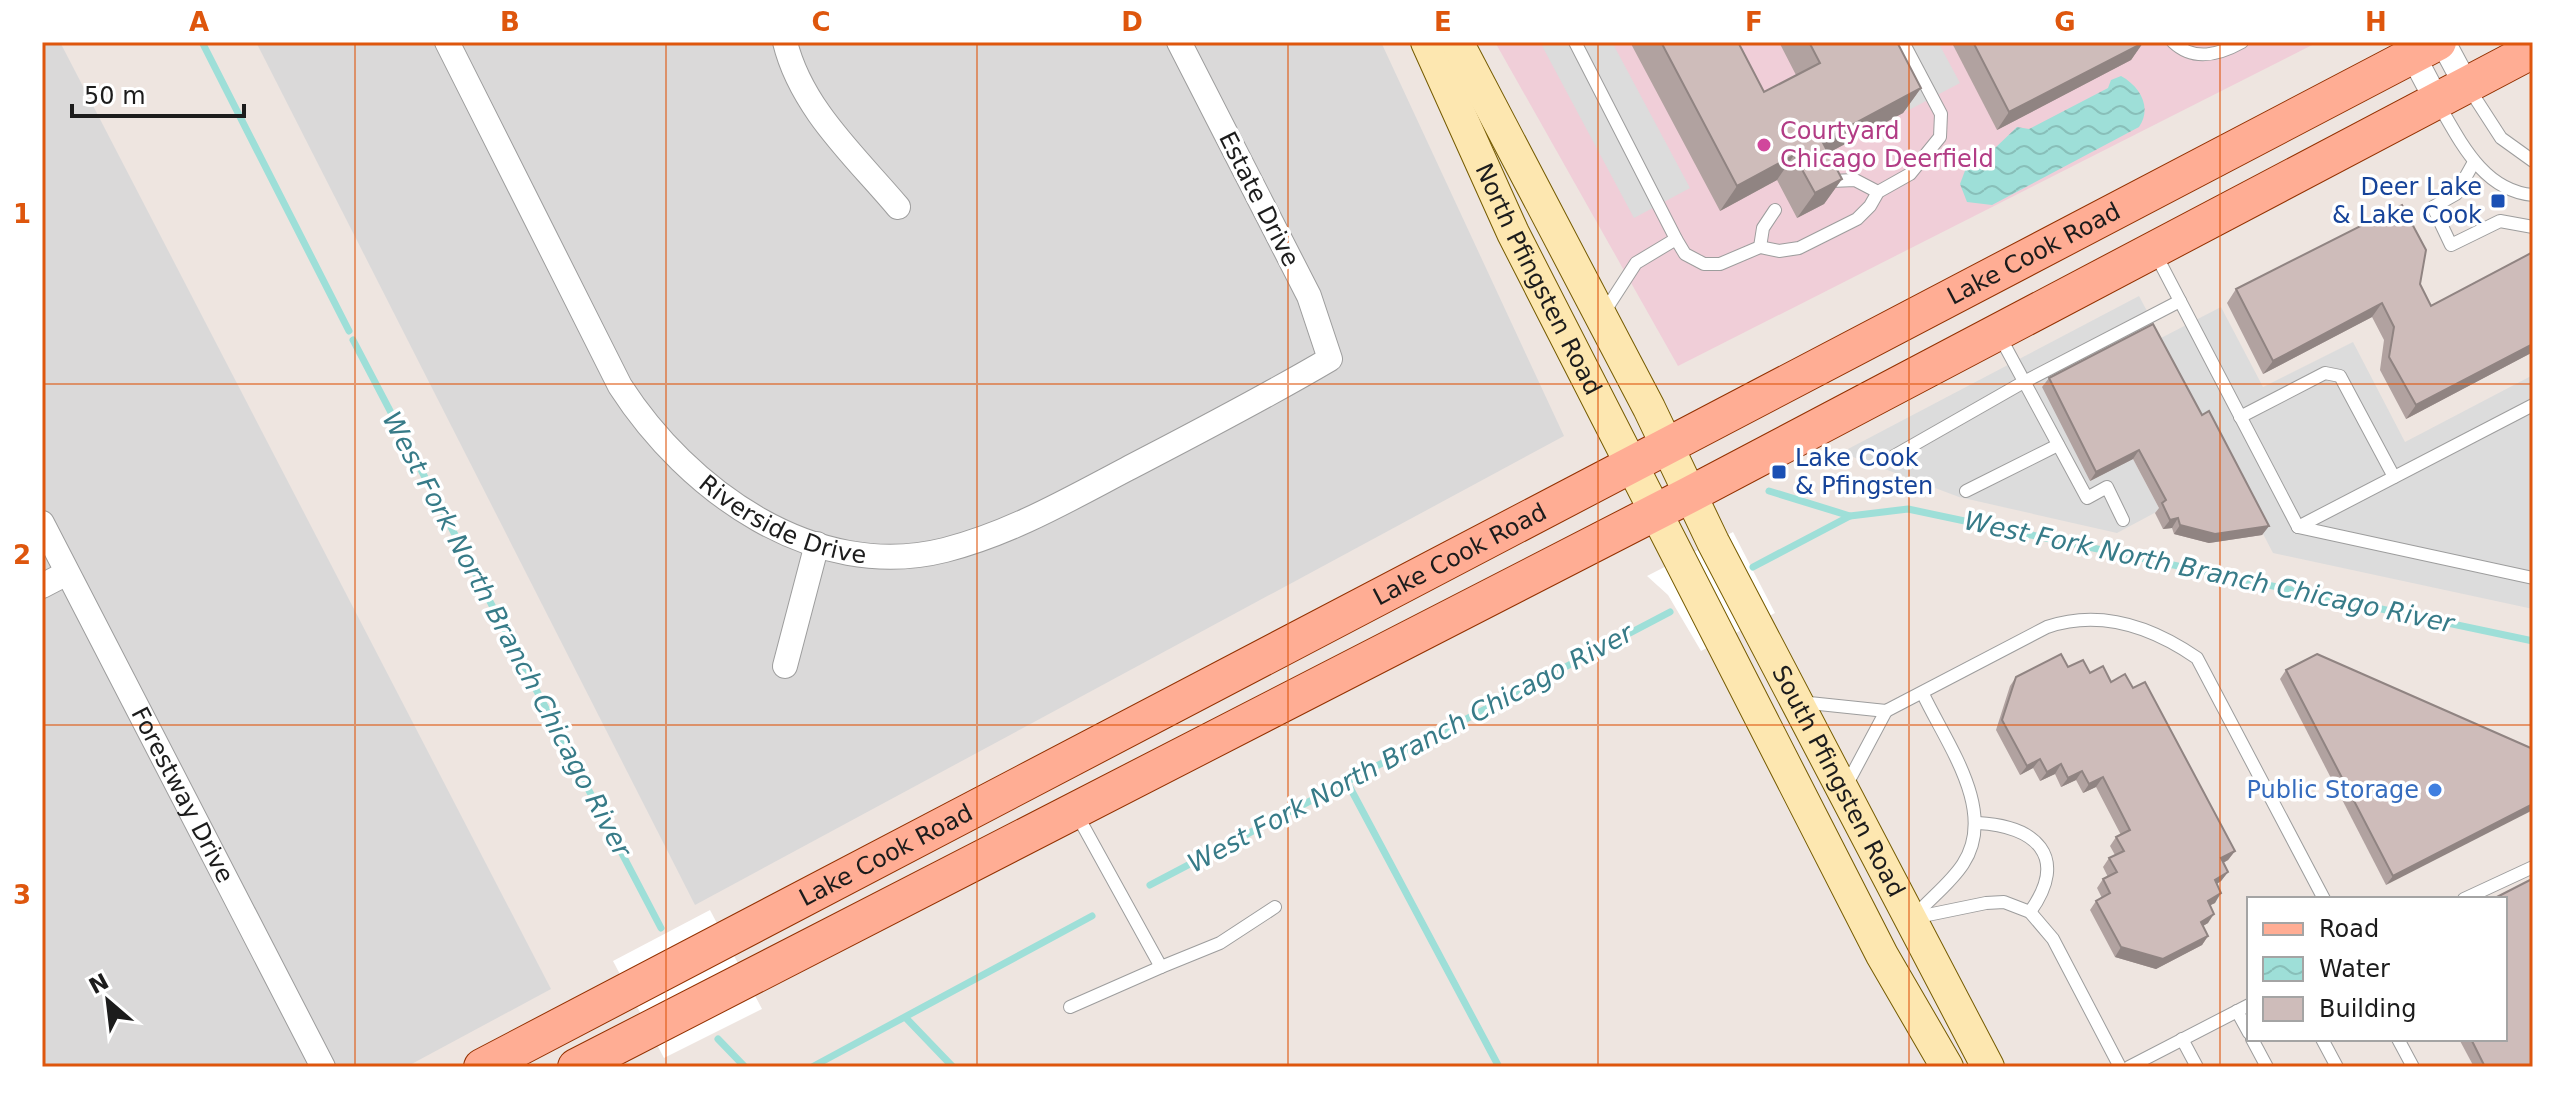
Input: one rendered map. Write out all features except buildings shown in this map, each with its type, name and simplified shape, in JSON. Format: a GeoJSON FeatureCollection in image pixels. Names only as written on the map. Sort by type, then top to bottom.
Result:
{"type":"FeatureCollection","features":[{"type":"Feature","properties":{"kind":"main road","name":"North Pfingsten Road"},"geometry":{"type":"LineString","coordinates":[[1427,42],[1513,233],[1656,513]]}},
{"type":"Feature","properties":{"kind":"main road","name":"North Pfingsten Road"},"geometry":{"type":"LineString","coordinates":[[1457,42],[1602,316],[1689,495]]}},
{"type":"Feature","properties":{"kind":"main road","name":"Lake Cook Road"},"geometry":{"type":"LineString","coordinates":[[482,1067],[1666,448],[2425,45]]}},
{"type":"Feature","properties":{"kind":"main road","name":"Lake Cook Road"},"geometry":{"type":"LineString","coordinates":[[576,1067],[1656,513],[2533,50]]}},
{"type":"Feature","properties":{"kind":"main road","name":"South Pfingsten Road"},"geometry":{"type":"LineString","coordinates":[[1689,495],[1913,918],[1988,1067]]}},
{"type":"Feature","properties":{"kind":"main road","name":"South Pfingsten Road"},"geometry":{"type":"LineString","coordinates":[[1656,513],[1882,955],[1947,1067]]}},
{"type":"Feature","properties":{"kind":"street","name":"Riverside Drive"},"geometry":{"type":"LineString","coordinates":[[447,42],[620,386],[640,416],[693,472],[729,502],[764,524],[817,544],[892,557],[943,551],[1002,532],[1244,408],[1330,359]]}},
{"type":"Feature","properties":{"kind":"street"},"geometry":{"type":"LineString","coordinates":[[785,42],[800,87],[814,108],[898,207]]}},
{"type":"Feature","properties":{"kind":"street","name":"Estate Drive"},"geometry":{"type":"LineString","coordinates":[[1179,42],[1309,296],[1330,359]]}},
{"type":"Feature","properties":{"kind":"street"},"geometry":{"type":"LineString","coordinates":[[2425,45],[2452,93]]}},
{"type":"Feature","properties":{"kind":"street"},"geometry":{"type":"LineString","coordinates":[[2425,45],[2452,93]]}},
{"type":"Feature","properties":{"kind":"street","name":"Forestway Drive"},"geometry":{"type":"LineString","coordinates":[[42,523],[323,1067]]}},
{"type":"Feature","properties":{"kind":"street"},"geometry":{"type":"LineString","coordinates":[[785,666],[817,544]]}},
{"type":"Feature","properties":{"kind":"street"},"geometry":{"type":"LineString","coordinates":[[42,586],[67,573]]}},
{"type":"Feature","properties":{"kind":"lane"},"geometry":{"type":"LineString","coordinates":[[1575,42],[1676,239],[1685,254],[1704,264],[1720,264],[1760,247],[1779,251],[1799,248],[1857,219],[1878,192],[1910,174],[1940,137],[1941,114],[1903,42]]}},
{"type":"Feature","properties":{"kind":"lane"},"geometry":{"type":"LineString","coordinates":[[2173,42],[2182,50],[2206,55],[2227,50],[2242,42]]}},
{"type":"Feature","properties":{"kind":"lane"},"geometry":{"type":"LineString","coordinates":[[2452,93],[2501,138],[2533,161]]}},
{"type":"Feature","properties":{"kind":"lane"},"geometry":{"type":"LineString","coordinates":[[2452,93],[2474,162],[2509,190],[2533,195]]}},
{"type":"Feature","properties":{"kind":"lane"},"geometry":{"type":"LineString","coordinates":[[2474,162],[2456,194],[2433,207],[2451,245],[2500,221],[2533,227]]}},
{"type":"Feature","properties":{"kind":"lane"},"geometry":{"type":"LineString","coordinates":[[1831,181],[1855,180],[1878,192]]}},
{"type":"Feature","properties":{"kind":"lane"},"geometry":{"type":"LineString","coordinates":[[1760,247],[1763,228],[1775,210]]}},
{"type":"Feature","properties":{"kind":"lane"},"geometry":{"type":"LineString","coordinates":[[1602,316],[1636,263],[1676,239]]}},
{"type":"Feature","properties":{"kind":"lane"},"geometry":{"type":"LineString","coordinates":[[2154,250],[2298,527],[2533,578]]}},
{"type":"Feature","properties":{"kind":"lane"},"geometry":{"type":"LineString","coordinates":[[1894,456],[2022,383],[2180,301]]}},
{"type":"Feature","properties":{"kind":"lane"},"geometry":{"type":"LineString","coordinates":[[1997,333],[2087,498],[2107,487],[2123,520]]}},
{"type":"Feature","properties":{"kind":"lane"},"geometry":{"type":"LineString","coordinates":[[2240,417],[2325,373],[2340,376],[2394,477]]}},
{"type":"Feature","properties":{"kind":"lane"},"geometry":{"type":"LineString","coordinates":[[2298,527],[2533,405]]}},
{"type":"Feature","properties":{"kind":"lane"},"geometry":{"type":"LineString","coordinates":[[1966,491],[2058,445]]}},
{"type":"Feature","properties":{"kind":"lane"},"geometry":{"type":"LineString","coordinates":[[1797,701],[1886,711],[2047,627],[2073,618],[2112,619],[2178,644],[2197,658],[2323,897]]}},
{"type":"Feature","properties":{"kind":"lane"},"geometry":{"type":"LineString","coordinates":[[1913,918],[1962,867],[1973,849],[1978,823],[1965,780],[1923,694]]}},
{"type":"Feature","properties":{"kind":"lane"},"geometry":{"type":"LineString","coordinates":[[1844,789],[1886,711]]}},
{"type":"Feature","properties":{"kind":"lane"},"geometry":{"type":"LineString","coordinates":[[1075,810],[1103,867],[1161,967]]}},
{"type":"Feature","properties":{"kind":"lane"},"geometry":{"type":"LineString","coordinates":[[1978,823],[2020,829],[2041,850],[2048,870],[2047,882],[2030,912]]}},
{"type":"Feature","properties":{"kind":"lane"},"geometry":{"type":"LineString","coordinates":[[2468,897],[2533,867]]}},
{"type":"Feature","properties":{"kind":"lane"},"geometry":{"type":"LineString","coordinates":[[1913,918],[2004,902],[2030,912],[2053,939],[2120,1067]]}},
{"type":"Feature","properties":{"kind":"lane"},"geometry":{"type":"LineString","coordinates":[[1070,1007],[1220,943],[1275,907]]}},
{"type":"Feature","properties":{"kind":"lane"},"geometry":{"type":"LineString","coordinates":[[2129,1067],[2243,1008]]}},
{"type":"Feature","properties":{"kind":"lane"},"geometry":{"type":"LineString","coordinates":[[2182,1039],[2197,1067]]}},
{"type":"Feature","properties":{"kind":"lane"},"geometry":{"type":"LineString","coordinates":[[2253,1041],[2267,1067]]}},
{"type":"Feature","properties":{"kind":"lane"},"geometry":{"type":"LineString","coordinates":[[2323,1041],[2337,1067]]}},
{"type":"Feature","properties":{"kind":"lane"},"geometry":{"type":"LineString","coordinates":[[2399,1041],[2413,1067]]}},
{"type":"Feature","properties":{"kind":"shaded area"},"geometry":{"type":"Polygon","coordinates":[[[42,42],[60,42],[551,989],[406,1067],[42,1067],[42,42]]]}},
{"type":"Feature","properties":{"kind":"shaded area"},"geometry":{"type":"Polygon","coordinates":[[[256,42],[1381,42],[1564,436],[695,905],[256,42]]]}},
{"type":"Feature","properties":{"kind":"shaded area"},"geometry":{"type":"Polygon","coordinates":[[[1495,42],[2318,42],[1678,366],[1495,42]]]}},
{"type":"Feature","properties":{"kind":"shaded area"},"geometry":{"type":"Polygon","coordinates":[[[1540,42],[1612,42],[1690,188],[1634,218],[1540,42]]]}},
{"type":"Feature","properties":{"kind":"shaded area"},"geometry":{"type":"Polygon","coordinates":[[[1871,42],[1938,42],[1960,83],[1907,111],[1871,42]]]}},
{"type":"Feature","properties":{"kind":"shaded area"},"geometry":{"type":"Polygon","coordinates":[[[2139,296],[2155,326],[2147,333],[2089,481],[2133,459],[2160,510],[2117,533],[1959,497],[1853,457],[1848,449],[2139,296]]]}},
{"type":"Feature","properties":{"kind":"shaded area"},"geometry":{"type":"Polygon","coordinates":[[[2221,307],[2263,387],[2353,342],[2405,442],[2533,375],[2533,609],[2273,553],[2161,338],[2221,307]]]}},
{"type":"Feature","properties":{"kind":"water"},"geometry":{"type":"Polygon","coordinates":[[[2121,76],[2134,86],[2142,98],[2144,113],[2139,127],[1992,205],[1967,202],[1960,184],[1969,160],[1994,149],[2017,127],[2029,129],[2108,88],[2111,80],[2121,76]]]}},
{"type":"Feature","properties":{"kind":"pier"},"geometry":{"type":"Polygon","coordinates":[[[1733,532],[1775,613],[1701,651],[1668,595],[1647,576],[1733,532]]]}},
{"type":"Feature","properties":{"kind":"pier"},"geometry":{"type":"Polygon","coordinates":[[[710,910],[762,1009],[664,1058],[613,961],[710,910]]]}},
{"type":"Feature","properties":{"kind":"waterway","name":"West Fork North Branch Chicago River"},"geometry":{"type":"LineString","coordinates":[[202,42],[349,331]]}},
{"type":"Feature","properties":{"kind":"waterway","name":"West Fork North Branch Chicago River"},"geometry":{"type":"LineString","coordinates":[[353,340],[661,928]]}},
{"type":"Feature","properties":{"kind":"waterway"},"geometry":{"type":"LineString","coordinates":[[1769,491],[1850,516]]}},
{"type":"Feature","properties":{"kind":"waterway","name":"West Fork North Branch Chicago River"},"geometry":{"type":"LineString","coordinates":[[1753,567],[1850,516],[1908,509],[2533,641]]}},
{"type":"Feature","properties":{"kind":"waterway","name":"West Fork North Branch Chicago River"},"geometry":{"type":"LineString","coordinates":[[1150,885],[1670,612]]}},
{"type":"Feature","properties":{"kind":"waterway"},"geometry":{"type":"LineString","coordinates":[[1347,782],[1499,1067]]}},
{"type":"Feature","properties":{"kind":"waterway","name":"West Fork North Branch Chicago River"},"geometry":{"type":"LineString","coordinates":[[812,1067],[1092,916]]}},
{"type":"Feature","properties":{"kind":"waterway"},"geometry":{"type":"LineString","coordinates":[[906,1018],[953,1067]]}},
{"type":"Feature","properties":{"kind":"waterway","name":"West Fork North Branch Chicago River"},"geometry":{"type":"LineString","coordinates":[[718,1039],[745,1067]]}},
{"type":"Feature","properties":{"kind":"place","name":"Courtyard Chicago Deerfield"},"geometry":{"type":"Point","coordinates":[1764,145]}},
{"type":"Feature","properties":{"kind":"place","name":"Deer Lake & Lake Cook"},"geometry":{"type":"Point","coordinates":[2498,201]}},
{"type":"Feature","properties":{"kind":"place","name":"Lake Cook & Pfingsten"},"geometry":{"type":"Point","coordinates":[1779,472]}},
{"type":"Feature","properties":{"kind":"place","name":"Public Storage"},"geometry":{"type":"Point","coordinates":[2435,790]}}]}
